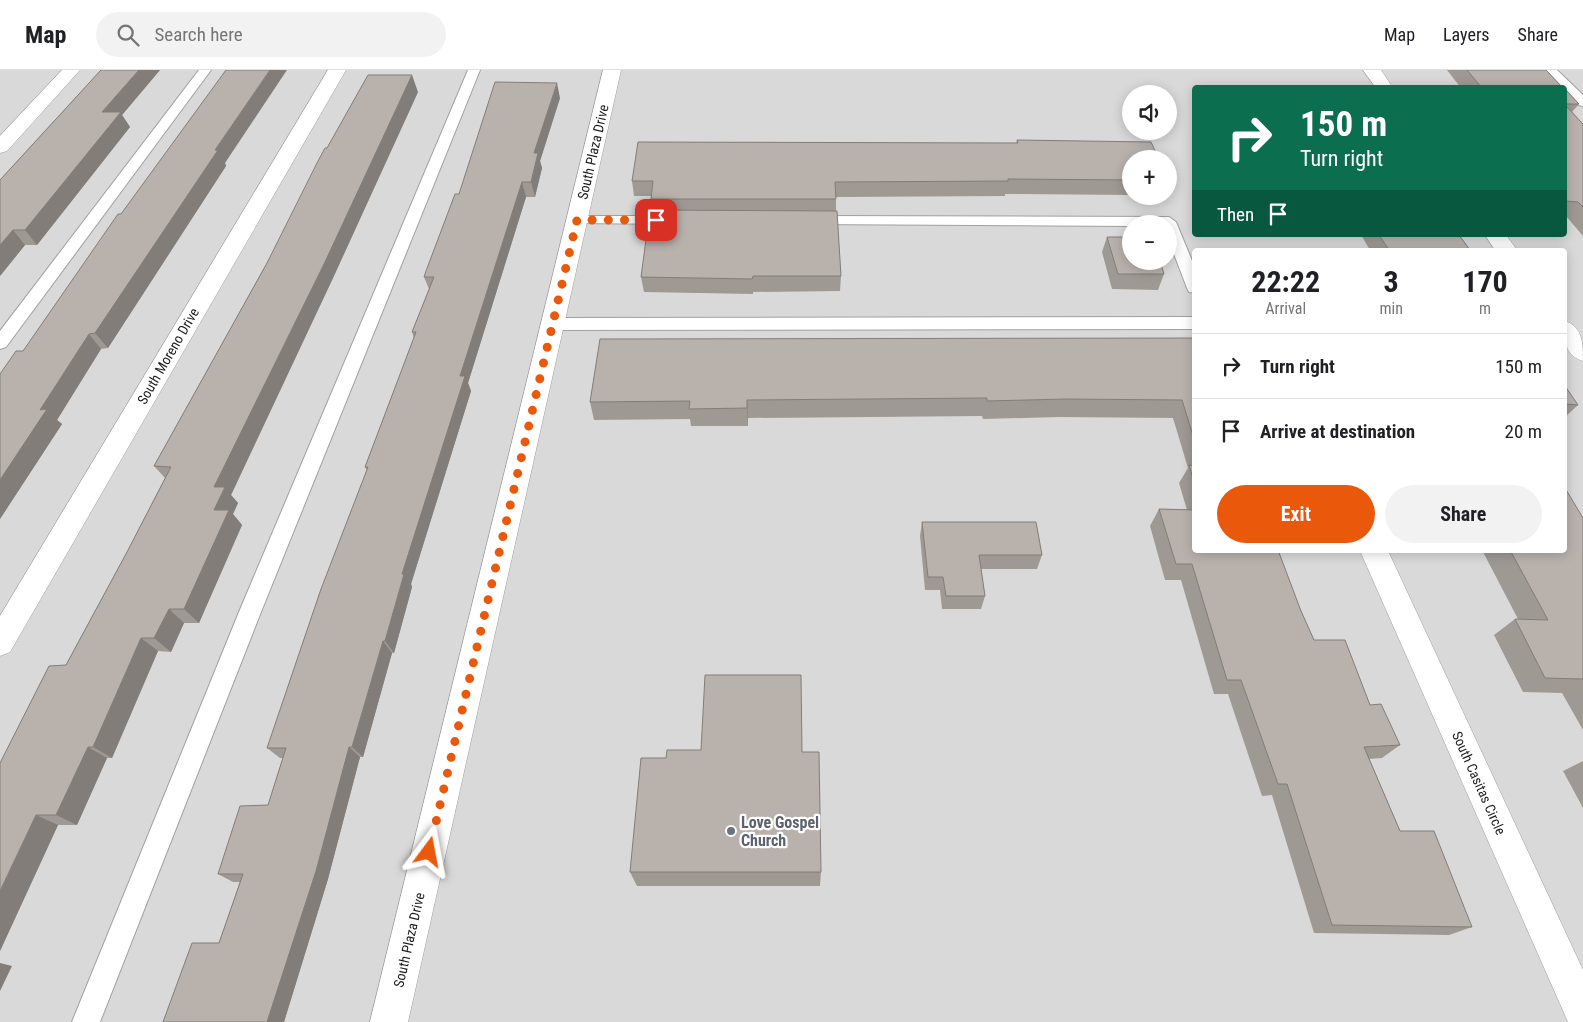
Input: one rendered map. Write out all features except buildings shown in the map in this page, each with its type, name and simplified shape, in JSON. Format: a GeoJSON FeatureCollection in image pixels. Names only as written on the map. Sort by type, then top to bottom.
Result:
{"type":"FeatureCollection","features":[{"type":"Feature","properties":{"kind":"street"},"geometry":{"type":"LineString","coordinates":[[0,147],[71,70]]}},
{"type":"Feature","properties":{"kind":"street","name":"South Moreno Drive"},"geometry":{"type":"LineString","coordinates":[[0,643],[337,70]]}},
{"type":"Feature","properties":{"kind":"street","name":"South Plaza Drive"},"geometry":{"type":"LineString","coordinates":[[390,1022],[612,70]]}},
{"type":"Feature","properties":{"kind":"street"},"geometry":{"type":"LineString","coordinates":[[1372,70],[1383,85]]}},
{"type":"Feature","properties":{"kind":"street"},"geometry":{"type":"LineString","coordinates":[[1496,237],[1505,248]]}},
{"type":"Feature","properties":{"kind":"street"},"geometry":{"type":"LineString","coordinates":[[1567,332],[1583,354]]}},
{"type":"Feature","properties":{"kind":"street","name":"South Casitas Circle"},"geometry":{"type":"LineString","coordinates":[[1375,553],[1583,1012]]}},
{"type":"Feature","properties":{"kind":"lane"},"geometry":{"type":"LineString","coordinates":[[0,343],[206,70]]}},
{"type":"Feature","properties":{"kind":"lane"},"geometry":{"type":"LineString","coordinates":[[86,1022],[246,621],[474,70]]}},
{"type":"Feature","properties":{"kind":"lane"},"geometry":{"type":"LineString","coordinates":[[1550,70],[1565,85]]}},
{"type":"Feature","properties":{"kind":"lane"},"geometry":{"type":"LineString","coordinates":[[1567,86],[1583,102]]}},
{"type":"Feature","properties":{"kind":"lane"},"geometry":{"type":"LineString","coordinates":[[577,220],[686,220]]}},
{"type":"Feature","properties":{"kind":"lane"},"geometry":{"type":"LineString","coordinates":[[794,220],[1169,222],[1192,280]]}},
{"type":"Feature","properties":{"kind":"lane"},"geometry":{"type":"LineString","coordinates":[[553,324],[1192,323]]}},
{"type":"Feature","properties":{"kind":"shaded area"},"geometry":{"type":"Polygon","coordinates":[[[0,70],[1583,70],[1583,1022],[0,1022],[0,70]]]}},
{"type":"Feature","properties":{"kind":"place","name":"Love Gospel Church"},"geometry":{"type":"Point","coordinates":[731,831]}},
{"type":"Feature","properties":{"kind":"route"},"geometry":{"type":"LineString","coordinates":[[429,852],[577,220],[656,220]]}}]}
